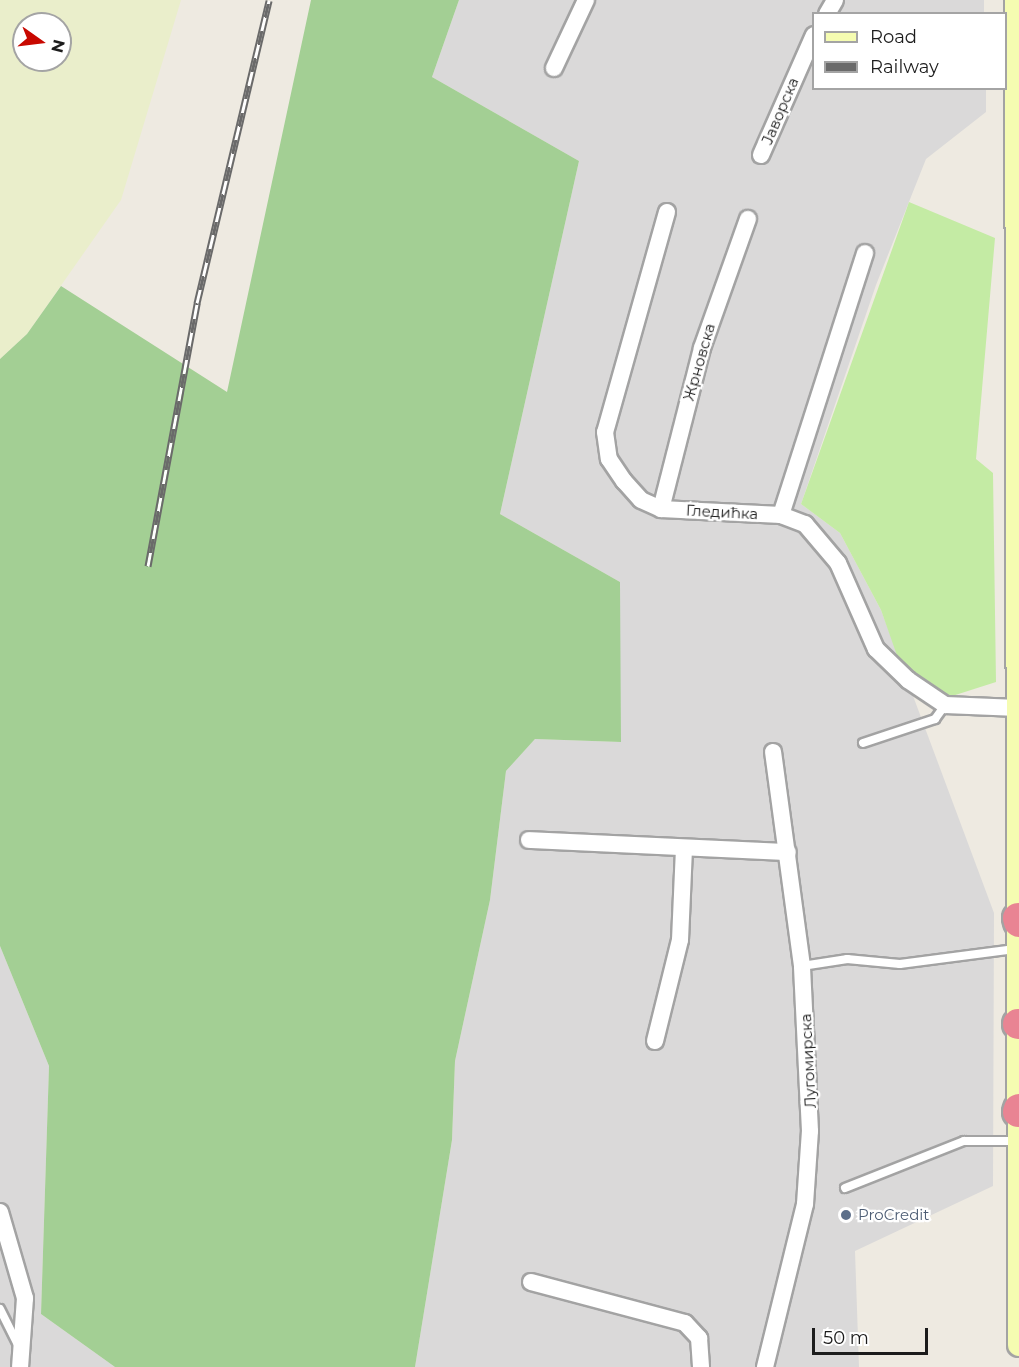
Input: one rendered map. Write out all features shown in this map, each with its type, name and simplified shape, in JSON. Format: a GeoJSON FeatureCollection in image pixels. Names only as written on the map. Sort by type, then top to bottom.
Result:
{"type":"FeatureCollection","features":[{"type":"Feature","properties":{"kind":"main road"},"geometry":{"type":"LineString","coordinates":[[1016,0],[1019,1345]]}},
{"type":"Feature","properties":{"kind":"street"},"geometry":{"type":"LineString","coordinates":[[554,68],[586,0]]}},
{"type":"Feature","properties":{"kind":"street","name":"Јаворска"},"geometry":{"type":"LineString","coordinates":[[761,155],[812,37]]}},
{"type":"Feature","properties":{"kind":"street","name":"Гледићка"},"geometry":{"type":"LineString","coordinates":[[667,212],[638,299],[604,438],[609,459],[633,493],[662,509],[782,515],[805,524],[824,542],[885,659],[945,705]]}},
{"type":"Feature","properties":{"kind":"street","name":"Жрновска"},"geometry":{"type":"LineString","coordinates":[[662,509],[702,348],[748,219]]}},
{"type":"Feature","properties":{"kind":"street"},"geometry":{"type":"LineString","coordinates":[[782,515],[865,253]]}},
{"type":"Feature","properties":{"kind":"street"},"geometry":{"type":"LineString","coordinates":[[945,705],[1018,708]]}},
{"type":"Feature","properties":{"kind":"street","name":"Лугомирска"},"geometry":{"type":"LineString","coordinates":[[765,1367],[806,1191],[810,1093],[802,966],[773,752]]}},
{"type":"Feature","properties":{"kind":"street"},"geometry":{"type":"LineString","coordinates":[[529,840],[788,852]]}},
{"type":"Feature","properties":{"kind":"street"},"geometry":{"type":"LineString","coordinates":[[655,1041],[679,948],[684,848]]}},
{"type":"Feature","properties":{"kind":"street"},"geometry":{"type":"LineString","coordinates":[[0,1212],[21,1271],[21,1360]]}},
{"type":"Feature","properties":{"kind":"street"},"geometry":{"type":"LineString","coordinates":[[531,1282],[685,1323],[699,1338],[701,1367]]}},
{"type":"Feature","properties":{"kind":"lane"},"geometry":{"type":"LineString","coordinates":[[863,743],[935,719],[945,705]]}},
{"type":"Feature","properties":{"kind":"lane"},"geometry":{"type":"LineString","coordinates":[[802,966],[847,959],[900,964],[1018,948]]}},
{"type":"Feature","properties":{"kind":"lane"},"geometry":{"type":"LineString","coordinates":[[845,1188],[964,1141],[1018,1141]]}},
{"type":"Feature","properties":{"kind":"lane"},"geometry":{"type":"LineString","coordinates":[[0,1309],[21,1360]]}},
{"type":"Feature","properties":{"kind":"shaded area"},"geometry":{"type":"Polygon","coordinates":[[[459,0],[984,0],[984,12],[812,12],[812,90],[986,90],[986,112],[926,159],[876,285],[801,504],[840,533],[881,610],[994,913],[993,1186],[855,1251],[859,1367],[415,1367],[452,1140],[455,1061],[490,900],[506,771],[535,739],[620,742],[620,582],[500,514],[579,161],[432,77],[459,0]]]}},
{"type":"Feature","properties":{"kind":"shaded area"},"geometry":{"type":"Polygon","coordinates":[[[0,946],[49,1066],[41,1314],[115,1367],[0,1367],[0,946]]]}},
{"type":"Feature","properties":{"kind":"green space"},"geometry":{"type":"Polygon","coordinates":[[[0,0],[181,0],[121,200],[27,334],[0,359],[0,0]]]}},
{"type":"Feature","properties":{"kind":"green space"},"geometry":{"type":"Polygon","coordinates":[[[311,0],[459,0],[432,77],[579,161],[500,514],[620,582],[621,742],[535,739],[506,771],[490,900],[455,1061],[452,1140],[415,1367],[115,1367],[41,1314],[49,1066],[0,946],[0,359],[27,334],[61,286],[227,392],[311,0]]]}},
{"type":"Feature","properties":{"kind":"green space"},"geometry":{"type":"Polygon","coordinates":[[[909,202],[995,238],[976,459],[993,473],[996,682],[946,698],[900,664],[881,610],[840,533],[801,504],[909,202]]]}},
{"type":"Feature","properties":{"kind":"railway"},"geometry":{"type":"LineString","coordinates":[[148,566],[197,303],[269,0]]}},
{"type":"Feature","properties":{"kind":"place","name":"ProCredit"},"geometry":{"type":"Point","coordinates":[846,1215]}}]}
